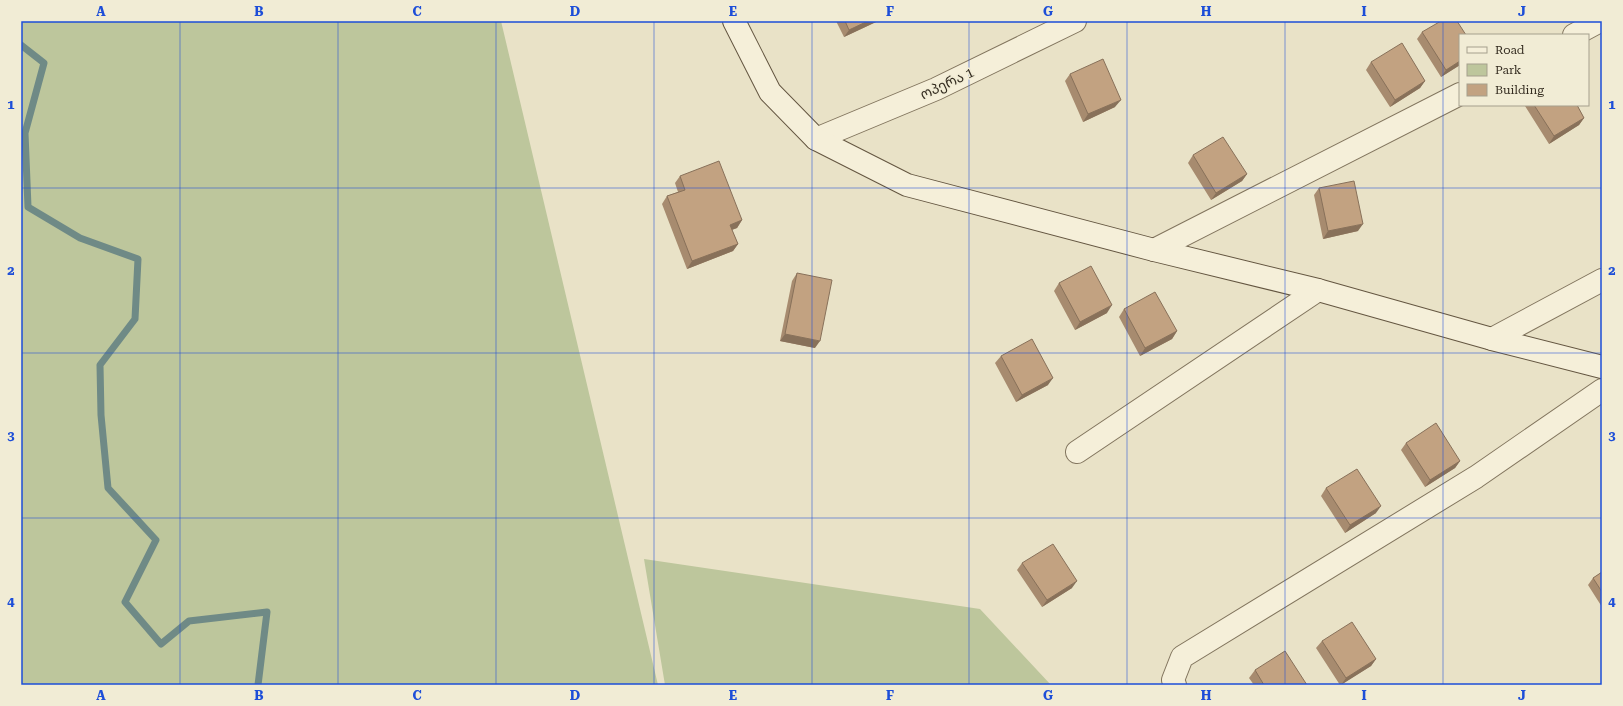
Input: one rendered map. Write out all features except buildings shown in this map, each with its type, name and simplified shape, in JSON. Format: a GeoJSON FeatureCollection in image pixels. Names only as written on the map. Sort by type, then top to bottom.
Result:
{"type":"FeatureCollection","features":[{"type":"Feature","properties":{"kind":"street"},"geometry":{"type":"LineString","coordinates":[[734,21],[770,92],[816,139],[907,185],[1154,250],[1318,290],[1492,340],[1602,367]]}},
{"type":"Feature","properties":{"kind":"street","name":"ოპერა 1"},"geometry":{"type":"LineString","coordinates":[[816,139],[936,89],[1076,21]]}},
{"type":"Feature","properties":{"kind":"street"},"geometry":{"type":"LineString","coordinates":[[1576,34],[1600,21]]}},
{"type":"Feature","properties":{"kind":"street"},"geometry":{"type":"LineString","coordinates":[[1154,250],[1459,95]]}},
{"type":"Feature","properties":{"kind":"street"},"geometry":{"type":"LineString","coordinates":[[1492,340],[1602,280]]}},
{"type":"Feature","properties":{"kind":"street"},"geometry":{"type":"LineString","coordinates":[[1077,452],[1318,290]]}},
{"type":"Feature","properties":{"kind":"street"},"geometry":{"type":"LineString","coordinates":[[1175,685],[1173,680],[1182,657],[1476,477],[1602,390]]}},
{"type":"Feature","properties":{"kind":"green space"},"geometry":{"type":"Polygon","coordinates":[[[21,21],[501,21],[658,685],[21,685],[21,21]]]}},
{"type":"Feature","properties":{"kind":"green space"},"geometry":{"type":"Polygon","coordinates":[[[644,559],[980,609],[1051,685],[665,685],[644,559]]]}},
{"type":"Feature","properties":{"kind":"waterway"},"geometry":{"type":"LineString","coordinates":[[21,45],[44,63],[25,133],[28,207],[80,238],[138,259],[135,319],[100,365],[101,415],[108,488],[156,540],[125,602],[161,644],[189,621],[267,612],[258,685]]}}]}
